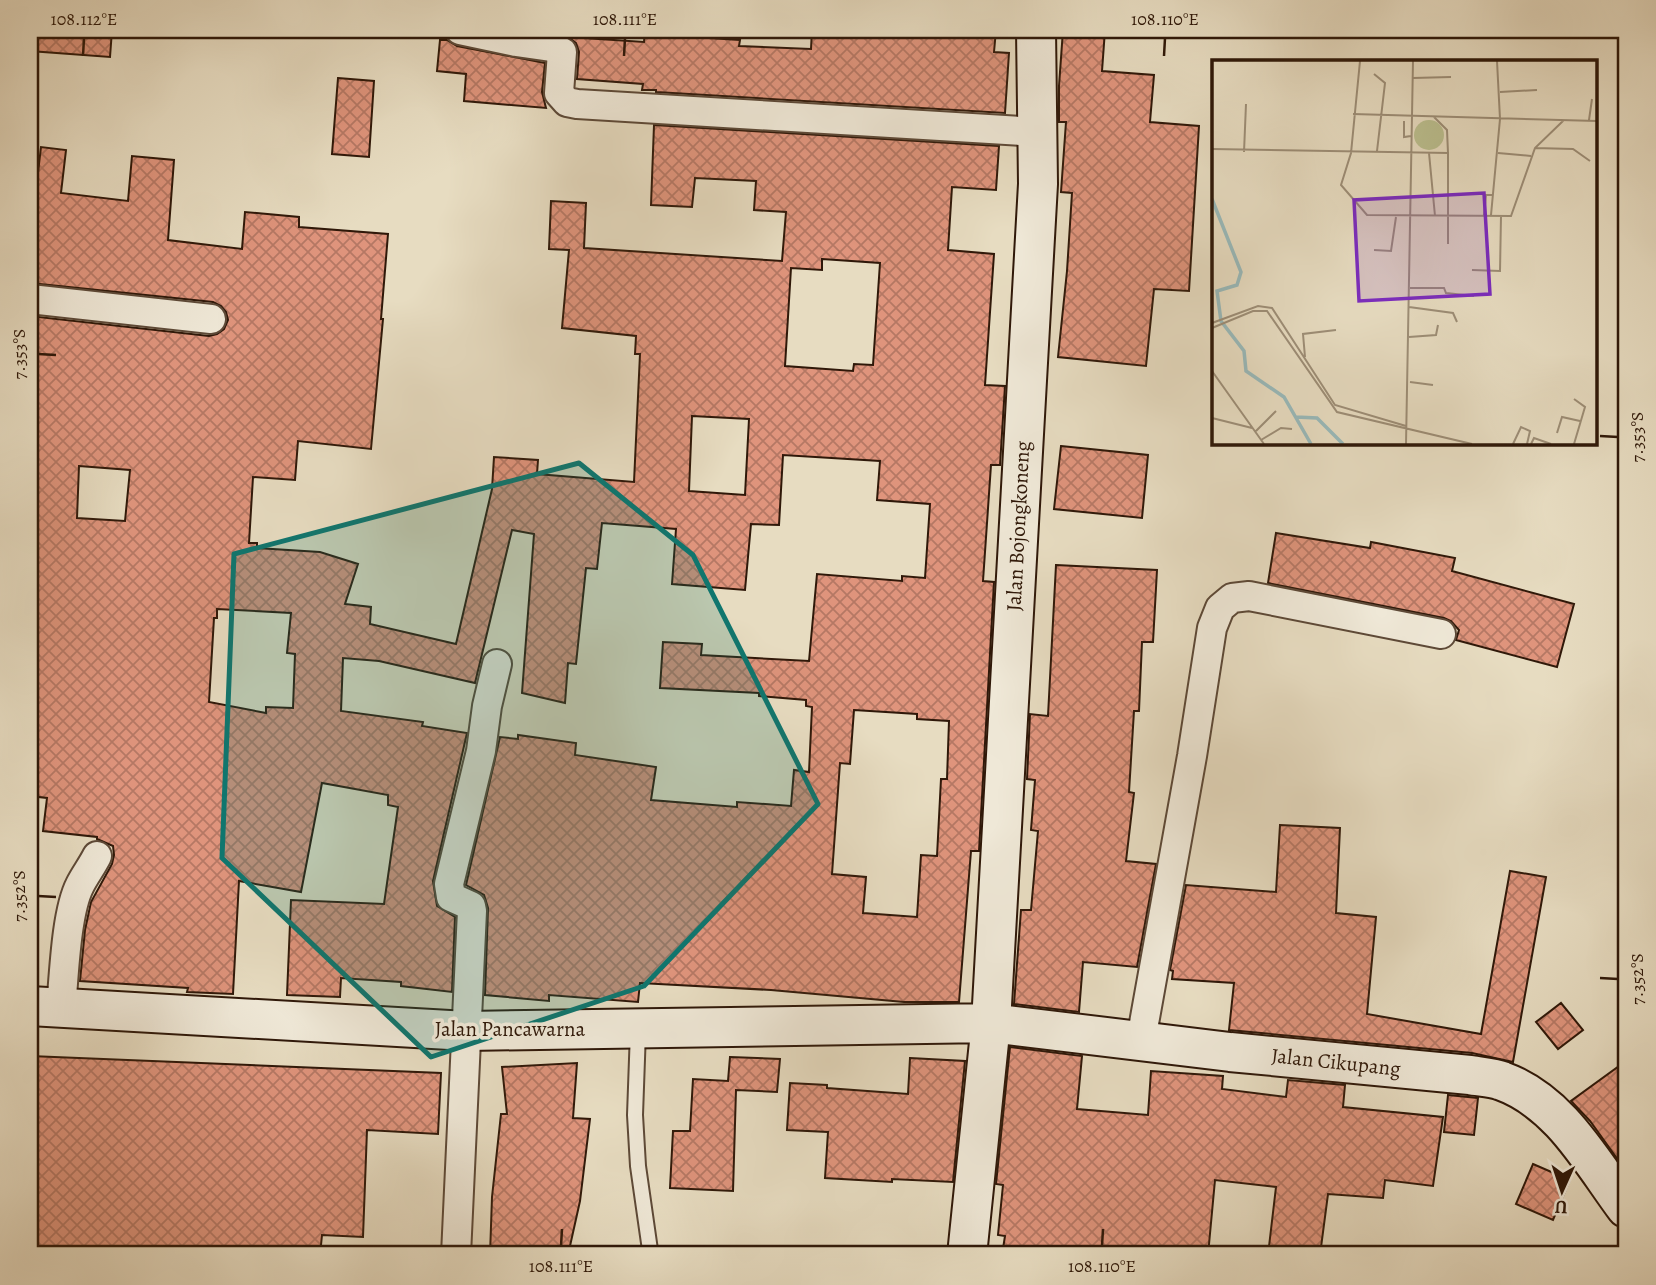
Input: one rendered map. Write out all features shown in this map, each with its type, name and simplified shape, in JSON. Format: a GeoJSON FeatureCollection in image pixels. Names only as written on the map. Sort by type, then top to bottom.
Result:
{"type":"FeatureCollection","features":[{"type":"Feature","properties":{"kind":"main road","name":"Jalan Bojongkoneng"},"geometry":{"type":"LineString","coordinates":[[967,1255],[991,1023],[1038,184],[1037,30]]}},
{"type":"Feature","properties":{"kind":"main road","name":"Jalan Pancawarna"},"geometry":{"type":"LineString","coordinates":[[45,1007],[467,1031],[991,1023]]}},
{"type":"Feature","properties":{"kind":"main road","name":"Jalan Cikupang"},"geometry":{"type":"LineString","coordinates":[[991,1023],[1230,1052],[1500,1080],[1523,1090],[1556,1114],[1626,1208]]}},
{"type":"Feature","properties":{"kind":"street"},"geometry":{"type":"LineString","coordinates":[[460,30],[551,47],[562,52],[559,93],[567,102],[577,104],[1038,132]]}},
{"type":"Feature","properties":{"kind":"street"},"geometry":{"type":"LineString","coordinates":[[30,299],[211,319]]}},
{"type":"Feature","properties":{"kind":"street"},"geometry":{"type":"LineString","coordinates":[[1141,1040],[1212,628],[1220,608],[1232,598],[1249,596],[1441,634]]}},
{"type":"Feature","properties":{"kind":"street"},"geometry":{"type":"LineString","coordinates":[[456,1255],[472,911],[466,902],[451,897],[449,884],[481,751],[496,664]]}},
{"type":"Feature","properties":{"kind":"street"},"geometry":{"type":"LineString","coordinates":[[45,1007],[80,885],[97,856]]}},
{"type":"Feature","properties":{"kind":"lane"},"geometry":{"type":"LineString","coordinates":[[638,1029],[635,1115],[650,1250],[653,1255]]}},
{"type":"Feature","properties":{"kind":"highlighted area"},"geometry":{"type":"Polygon","coordinates":[[[579,463],[693,555],[818,804],[644,986],[431,1057],[222,858],[234,554],[579,463]]]}},
{"type":"Feature","properties":{"kind":"building"},"geometry":{"type":"Polygon","coordinates":[[[30,30],[112,30],[110,57],[30,51],[30,30]]]}},
{"type":"Feature","properties":{"kind":"building"},"geometry":{"type":"Polygon","coordinates":[[[645,30],[678,30],[678,36],[740,40],[739,46],[811,49],[812,30],[885,33],[885,30],[996,30],[994,52],[1009,53],[1005,113],[656,92],[642,90],[643,84],[577,79],[579,52],[576,43],[568,37],[644,42],[645,30]]]}},
{"type":"Feature","properties":{"kind":"building"},"geometry":{"type":"Polygon","coordinates":[[[1063,30],[1105,30],[1102,71],[1154,75],[1150,122],[1199,126],[1189,291],[1154,289],[1146,366],[1058,357],[1072,193],[1061,192],[1066,122],[1059,122],[1063,30]]]}},
{"type":"Feature","properties":{"kind":"building"},"geometry":{"type":"Polygon","coordinates":[[[440,40],[447,40],[457,46],[545,63],[542,92],[546,108],[464,101],[466,74],[437,71],[440,40]]]}},
{"type":"Feature","properties":{"kind":"building"},"geometry":{"type":"Polygon","coordinates":[[[338,78],[374,81],[369,157],[332,154],[338,78]]]}},
{"type":"Feature","properties":{"kind":"building"},"geometry":{"type":"Polygon","coordinates":[[[654,125],[999,146],[996,190],[952,187],[948,250],[994,254],[985,385],[1005,386],[1000,465],[991,465],[983,581],[994,582],[979,851],[971,851],[959,1002],[904,1002],[771,990],[640,983],[638,1002],[549,995],[549,1001],[485,995],[488,908],[484,895],[466,885],[500,737],[518,739],[518,735],[576,743],[575,755],[656,767],[651,800],[737,807],[737,802],[791,806],[794,770],[809,772],[812,707],[806,706],[806,700],[759,696],[759,693],[660,688],[663,642],[702,644],[701,655],[809,661],[817,574],[902,581],[902,576],[925,578],[930,504],[877,500],[880,461],[783,455],[779,525],[751,524],[745,590],[672,584],[676,529],[602,523],[597,569],[586,568],[576,664],[568,663],[565,703],[522,693],[534,534],[512,530],[475,683],[379,661],[343,658],[341,711],[423,722],[422,726],[467,733],[433,881],[437,906],[455,917],[452,992],[401,986],[401,982],[341,978],[340,997],[287,995],[291,900],[384,904],[398,807],[388,805],[388,795],[322,783],[301,892],[239,881],[233,994],[187,992],[188,988],[80,981],[91,902],[112,864],[114,855],[113,846],[97,837],[43,831],[47,798],[30,796],[30,316],[209,336],[224,329],[228,320],[221,306],[213,302],[30,283],[30,198],[35,198],[41,147],[66,150],[61,193],[128,201],[132,156],[174,160],[168,240],[242,249],[245,212],[299,217],[299,227],[388,234],[371,449],[298,441],[295,480],[253,477],[249,543],[257,543],[257,548],[320,552],[358,564],[345,604],[371,607],[370,624],[456,644],[492,489],[494,457],[538,460],[537,474],[634,482],[640,354],[635,354],[636,336],[562,328],[569,250],[549,249],[551,201],[586,203],[584,248],[782,261],[786,212],[754,210],[756,181],[695,178],[692,207],[651,205],[654,125]],[[822,259],[822,270],[791,268],[785,366],[853,371],[854,364],[873,365],[880,263],[822,259]],[[692,416],[689,491],[745,495],[749,419],[692,416]],[[79,466],[77,518],[125,521],[130,470],[79,466]],[[217,609],[217,618],[214,618],[209,702],[266,713],[266,707],[293,708],[295,654],[287,653],[291,613],[217,609]],[[854,710],[850,764],[840,763],[832,874],[866,877],[863,913],[917,917],[921,855],[937,856],[941,779],[947,779],[949,721],[917,719],[917,714],[854,710]]]}},
{"type":"Feature","properties":{"kind":"building"},"geometry":{"type":"Polygon","coordinates":[[[1061,446],[1148,455],[1142,518],[1054,509],[1061,446]]]}},
{"type":"Feature","properties":{"kind":"building"},"geometry":{"type":"Polygon","coordinates":[[[1276,533],[1370,548],[1371,542],[1455,558],[1452,571],[1574,604],[1557,667],[1456,640],[1459,630],[1444,618],[1268,583],[1276,533]]]}},
{"type":"Feature","properties":{"kind":"building"},"geometry":{"type":"Polygon","coordinates":[[[1056,565],[1157,570],[1153,642],[1142,642],[1139,711],[1134,711],[1129,792],[1134,793],[1126,861],[1156,864],[1137,967],[1083,962],[1079,1012],[1014,1004],[1021,910],[1031,910],[1038,831],[1031,830],[1035,780],[1027,779],[1030,714],[1048,716],[1056,565]]]}},
{"type":"Feature","properties":{"kind":"building"},"geometry":{"type":"Polygon","coordinates":[[[1280,825],[1340,828],[1336,913],[1376,917],[1367,1014],[1481,1034],[1510,871],[1546,877],[1513,1062],[1472,1053],[1229,1030],[1234,983],[1172,979],[1173,971],[1170,970],[1186,885],[1276,892],[1280,825]]]}},
{"type":"Feature","properties":{"kind":"building"},"geometry":{"type":"Polygon","coordinates":[[[1561,1003],[1583,1030],[1558,1049],[1536,1022],[1561,1003]]]}},
{"type":"Feature","properties":{"kind":"building"},"geometry":{"type":"Polygon","coordinates":[[[1010,1047],[1082,1056],[1077,1109],[1148,1115],[1151,1071],[1223,1076],[1222,1089],[1286,1097],[1288,1080],[1345,1085],[1343,1107],[1443,1117],[1433,1186],[1385,1180],[1383,1198],[1328,1194],[1320,1255],[1268,1255],[1276,1187],[1215,1180],[1208,1255],[1002,1255],[1005,1236],[998,1235],[1003,1185],[996,1184],[1010,1047]]]}},
{"type":"Feature","properties":{"kind":"building"},"geometry":{"type":"Polygon","coordinates":[[[30,1056],[441,1073],[438,1134],[367,1130],[363,1237],[322,1235],[320,1255],[30,1255],[30,1056]]]}},
{"type":"Feature","properties":{"kind":"building"},"geometry":{"type":"Polygon","coordinates":[[[730,1057],[780,1059],[777,1092],[736,1090],[733,1191],[670,1188],[673,1131],[690,1131],[693,1079],[728,1081],[730,1057]]]}},
{"type":"Feature","properties":{"kind":"building"},"geometry":{"type":"Polygon","coordinates":[[[910,1058],[965,1061],[953,1182],[825,1178],[828,1132],[787,1130],[790,1083],[908,1094],[910,1058]]]}},
{"type":"Feature","properties":{"kind":"building"},"geometry":{"type":"Polygon","coordinates":[[[1626,1061],[1626,1171],[1590,1121],[1571,1101],[1626,1061]]]}},
{"type":"Feature","properties":{"kind":"building"},"geometry":{"type":"Polygon","coordinates":[[[577,1063],[573,1118],[590,1119],[580,1201],[568,1255],[490,1255],[492,1197],[501,1114],[507,1114],[502,1067],[577,1063]]]}},
{"type":"Feature","properties":{"kind":"building"},"geometry":{"type":"Polygon","coordinates":[[[1448,1095],[1478,1098],[1474,1135],[1444,1132],[1448,1095]]]}},
{"type":"Feature","properties":{"kind":"building"},"geometry":{"type":"Polygon","coordinates":[[[1533,1164],[1570,1180],[1553,1220],[1516,1204],[1533,1164]]]}}]}
